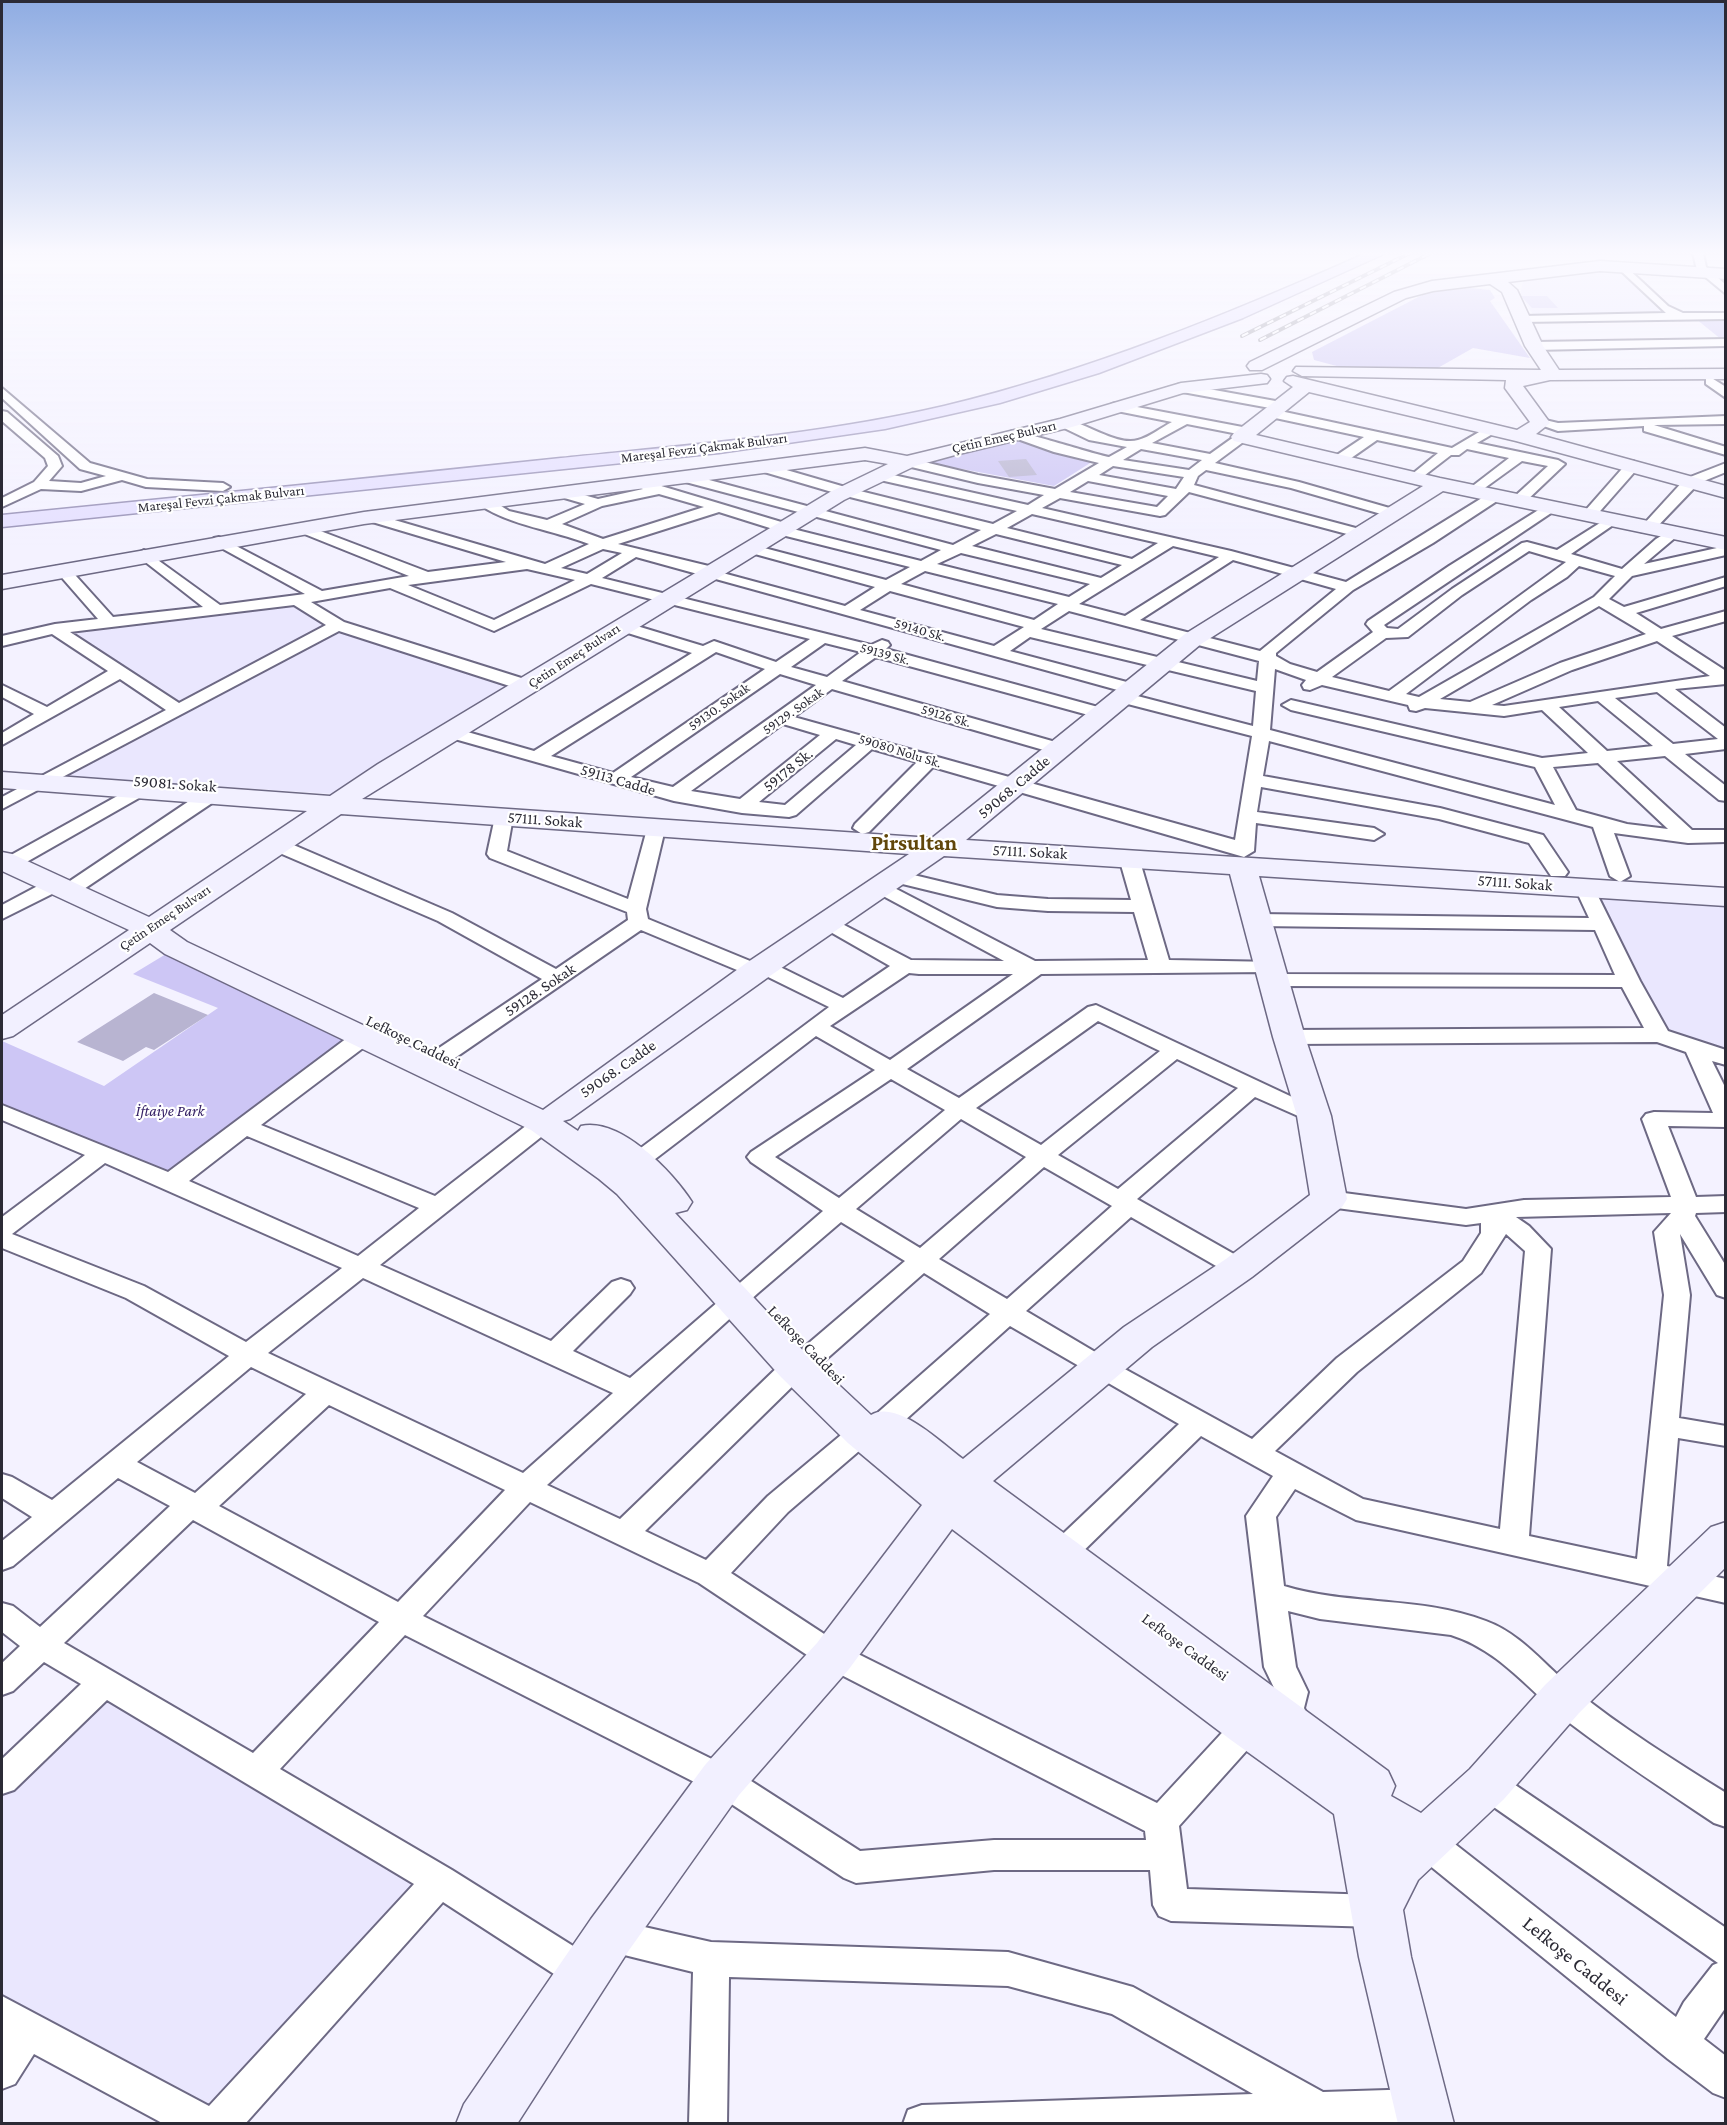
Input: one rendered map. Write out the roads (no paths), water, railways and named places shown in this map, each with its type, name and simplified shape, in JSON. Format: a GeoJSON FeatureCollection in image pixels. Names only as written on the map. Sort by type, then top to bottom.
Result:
{"type":"FeatureCollection","features":[{"type":"Feature","properties":{"kind":"main road","name":"Mareşal Fevzi Çakmak Bulvarı"},"geometry":{"type":"LineString","coordinates":[[2,509],[702,439],[868,415],[957,395],[1114,352]]}},
{"type":"Feature","properties":{"kind":"main road","name":"Mareşal Fevzi Çakmak Bulvarı"},"geometry":{"type":"LineString","coordinates":[[2,521],[701,449],[906,419],[992,400],[1103,367],[1144,352]]}},
{"type":"Feature","properties":{"kind":"main road","name":"Çetin Emeç Bulvarı"},"geometry":{"type":"LineString","coordinates":[[2,1029],[148,928],[387,770],[528,686],[665,598],[847,492],[908,462],[1065,423],[1188,387],[1256,371],[1288,352]]}},
{"type":"Feature","properties":{"kind":"main road"},"geometry":{"type":"LineString","coordinates":[[1296,352],[1293,355],[1299,376]]}},
{"type":"Feature","properties":{"kind":"main road"},"geometry":{"type":"LineString","coordinates":[[1538,352],[1551,371],[1550,375]]}},
{"type":"Feature","properties":{"kind":"main road"},"geometry":{"type":"LineString","coordinates":[[1256,371],[1299,376],[1514,383],[1720,378]]}},
{"type":"Feature","properties":{"kind":"main road"},"geometry":{"type":"LineString","coordinates":[[1514,383],[1550,375]]}},
{"type":"Feature","properties":{"kind":"main road"},"geometry":{"type":"LineString","coordinates":[[1720,378],[1550,375],[1299,376],[1260,422],[1339,460],[1589,514],[1647,529],[1724,542]]}},
{"type":"Feature","properties":{"kind":"main road"},"geometry":{"type":"LineString","coordinates":[[1299,376],[1633,465],[1725,492]]}},
{"type":"Feature","properties":{"kind":"main road"},"geometry":{"type":"LineString","coordinates":[[1514,383],[1514,388],[1541,423],[1520,436]]}},
{"type":"Feature","properties":{"kind":"main road"},"geometry":{"type":"LineString","coordinates":[[2,582],[219,541],[559,492],[865,454],[908,462]]}},
{"type":"Feature","properties":{"kind":"main road","name":"59068. Cadde"},"geometry":{"type":"LineString","coordinates":[[551,1117],[759,968],[948,840],[1193,639],[1395,514],[1428,481]]}},
{"type":"Feature","properties":{"kind":"main road"},"geometry":{"type":"LineString","coordinates":[[387,770],[388,779],[393,785],[509,811],[862,828],[948,840],[1725,883]]}},
{"type":"Feature","properties":{"kind":"main road","name":"59081. Sokak"},"geometry":{"type":"LineString","coordinates":[[2,772],[139,790],[341,800]]}},
{"type":"Feature","properties":{"kind":"main road","name":"59081. Sokak"},"geometry":{"type":"LineString","coordinates":[[2,780],[52,779],[341,800]]}},
{"type":"Feature","properties":{"kind":"main road","name":"57111. Sokak"},"geometry":{"type":"LineString","coordinates":[[341,800],[509,811],[656,829],[948,840],[1129,858],[1243,858],[1585,888],[1725,897]]}},
{"type":"Feature","properties":{"kind":"main road"},"geometry":{"type":"LineString","coordinates":[[484,2124],[596,1954],[722,1780],[833,1656],[955,1492],[1138,1337],[1239,1268],[1329,1199],[1314,1116],[1289,1037],[1257,920],[1243,858]]}},
{"type":"Feature","properties":{"kind":"main road","name":"Lefkoşe Caddesi"},"geometry":{"type":"LineString","coordinates":[[5,862],[148,928],[176,948],[363,1038],[551,1117],[630,1186],[874,1428],[955,1492],[1271,1722],[1376,1790],[1425,1841]]}},
{"type":"Feature","properties":{"kind":"main road","name":"Lefkoşe Caddesi"},"geometry":{"type":"LineString","coordinates":[[148,928],[197,935],[441,1057],[638,1161],[741,1294]]}},
{"type":"Feature","properties":{"kind":"main road","name":"Lefkoşe Caddesi"},"geometry":{"type":"LineString","coordinates":[[955,1492],[1060,1555],[1271,1722],[1356,1802],[1425,1841]]}},
{"type":"Feature","properties":{"kind":"main road"},"geometry":{"type":"LineString","coordinates":[[1376,1911],[1400,1864],[1487,1784],[1562,1699],[1687,1582],[1725,1539]]}},
{"type":"Feature","properties":{"kind":"main road"},"geometry":{"type":"LineString","coordinates":[[1356,1802],[1368,1855],[1376,1911],[1423,2116]]}},
{"type":"Feature","properties":{"kind":"street"},"geometry":{"type":"LineString","coordinates":[[1720,378],[1725,394]]}},
{"type":"Feature","properties":{"kind":"street"},"geometry":{"type":"LineString","coordinates":[[1188,387],[1260,422]]}},
{"type":"Feature","properties":{"kind":"street"},"geometry":{"type":"LineString","coordinates":[[2,392],[85,466],[118,477],[156,484],[223,487]]}},
{"type":"Feature","properties":{"kind":"street"},"geometry":{"type":"LineString","coordinates":[[1126,404],[1183,421],[1260,422]]}},
{"type":"Feature","properties":{"kind":"street"},"geometry":{"type":"LineString","coordinates":[[1126,404],[1375,435],[1454,452],[1491,429]]}},
{"type":"Feature","properties":{"kind":"street"},"geometry":{"type":"LineString","coordinates":[[2,415],[51,456],[55,466],[39,485],[2,502]]}},
{"type":"Feature","properties":{"kind":"street"},"geometry":{"type":"LineString","coordinates":[[1541,423],[1558,427],[1628,422],[1725,420]]}},
{"type":"Feature","properties":{"kind":"street"},"geometry":{"type":"LineString","coordinates":[[849,610],[885,585],[997,528],[1085,476],[1114,462],[1137,445],[1183,421]]}},
{"type":"Feature","properties":{"kind":"street"},"geometry":{"type":"LineString","coordinates":[[908,462],[978,479],[1059,491],[1160,512],[1182,490],[1192,474],[1260,422]]}},
{"type":"Feature","properties":{"kind":"street"},"geometry":{"type":"LineString","coordinates":[[1628,422],[1722,449]]}},
{"type":"Feature","properties":{"kind":"street"},"geometry":{"type":"LineString","coordinates":[[1065,423],[1094,437],[1208,461],[1395,514]]}},
{"type":"Feature","properties":{"kind":"street"},"geometry":{"type":"LineString","coordinates":[[1017,434],[1044,446],[1114,462],[1192,474]]}},
{"type":"Feature","properties":{"kind":"street"},"geometry":{"type":"LineString","coordinates":[[1339,460],[1375,435]]}},
{"type":"Feature","properties":{"kind":"street"},"geometry":{"type":"LineString","coordinates":[[1465,445],[1558,465],[1519,500]]}},
{"type":"Feature","properties":{"kind":"street"},"geometry":{"type":"LineString","coordinates":[[1428,481],[1448,451]]}},
{"type":"Feature","properties":{"kind":"street"},"geometry":{"type":"LineString","coordinates":[[1243,858],[1247,816],[1261,735],[1268,651],[1348,587],[1428,540],[1485,493],[1520,456]]}},
{"type":"Feature","properties":{"kind":"street"},"geometry":{"type":"LineString","coordinates":[[1589,514],[1633,465]]}},
{"type":"Feature","properties":{"kind":"street"},"geometry":{"type":"LineString","coordinates":[[759,466],[847,492],[1136,564]]}},
{"type":"Feature","properties":{"kind":"street"},"geometry":{"type":"LineString","coordinates":[[1647,529],[1691,482],[1725,467]]}},
{"type":"Feature","properties":{"kind":"street"},"geometry":{"type":"LineString","coordinates":[[880,476],[1172,541],[1348,587]]}},
{"type":"Feature","properties":{"kind":"street"},"geometry":{"type":"LineString","coordinates":[[1085,476],[1182,490],[1362,534]]}},
{"type":"Feature","properties":{"kind":"street"},"geometry":{"type":"LineString","coordinates":[[39,485],[81,487],[118,477]]}},
{"type":"Feature","properties":{"kind":"street"},"geometry":{"type":"LineString","coordinates":[[683,477],[811,512],[1104,583]]}},
{"type":"Feature","properties":{"kind":"street"},"geometry":{"type":"LineString","coordinates":[[638,483],[720,507],[781,529],[1268,658],[1284,668],[1316,679],[1418,702],[1504,711],[1660,686],[1725,679]]}},
{"type":"Feature","properties":{"kind":"street"},"geometry":{"type":"LineString","coordinates":[[549,525],[598,503],[661,489]]}},
{"type":"Feature","properties":{"kind":"street"},"geometry":{"type":"LineString","coordinates":[[559,492],[598,503]]}},
{"type":"Feature","properties":{"kind":"street","name":"59140 Sk."},"geometry":{"type":"LineString","coordinates":[[486,502],[504,514],[549,525],[602,544],[911,627],[995,653],[1119,700]]}},
{"type":"Feature","properties":{"kind":"street"},"geometry":{"type":"LineString","coordinates":[[546,569],[602,544],[720,507]]}},
{"type":"Feature","properties":{"kind":"street"},"geometry":{"type":"LineString","coordinates":[[1383,633],[1374,624],[1500,539],[1553,507]]}},
{"type":"Feature","properties":{"kind":"street","name":"59139 Sk."},"geometry":{"type":"LineString","coordinates":[[374,518],[527,564],[874,650],[1119,700]]}},
{"type":"Feature","properties":{"kind":"street"},"geometry":{"type":"LineString","coordinates":[[1560,555],[1611,520]]}},
{"type":"Feature","properties":{"kind":"street"},"geometry":{"type":"LineString","coordinates":[[302,528],[427,577]]}},
{"type":"Feature","properties":{"kind":"street"},"geometry":{"type":"LineString","coordinates":[[1401,730],[1418,702],[1599,600],[1634,564],[1671,534]]}},
{"type":"Feature","properties":{"kind":"street"},"geometry":{"type":"LineString","coordinates":[[219,541],[320,596]]}},
{"type":"Feature","properties":{"kind":"street"},"geometry":{"type":"LineString","coordinates":[[995,653],[1031,628],[1172,541]]}},
{"type":"Feature","properties":{"kind":"street"},"geometry":{"type":"LineString","coordinates":[[1261,735],[1316,679],[1383,633],[1402,634],[1457,592],[1527,546],[1627,573],[1724,542]]}},
{"type":"Feature","properties":{"kind":"street"},"geometry":{"type":"LineString","coordinates":[[749,548],[1162,665],[1265,688]]}},
{"type":"Feature","properties":{"kind":"street"},"geometry":{"type":"LineString","coordinates":[[392,583],[494,626],[590,579],[634,552]]}},
{"type":"Feature","properties":{"kind":"street"},"geometry":{"type":"LineString","coordinates":[[144,554],[216,609]]}},
{"type":"Feature","properties":{"kind":"street"},"geometry":{"type":"LineString","coordinates":[[1127,621],[1231,555]]}},
{"type":"Feature","properties":{"kind":"street"},"geometry":{"type":"LineString","coordinates":[[1391,697],[1467,640],[1562,574],[1577,559]]}},
{"type":"Feature","properties":{"kind":"street"},"geometry":{"type":"LineString","coordinates":[[2,641],[55,629],[297,600],[427,577],[527,564]]}},
{"type":"Feature","properties":{"kind":"street"},"geometry":{"type":"LineString","coordinates":[[62,569],[109,622]]}},
{"type":"Feature","properties":{"kind":"street"},"geometry":{"type":"LineString","coordinates":[[1623,612],[1725,581]]}},
{"type":"Feature","properties":{"kind":"street"},"geometry":{"type":"LineString","coordinates":[[297,600],[338,625],[528,686]]}},
{"type":"Feature","properties":{"kind":"street"},"geometry":{"type":"LineString","coordinates":[[1599,600],[1659,634],[1725,679]]}},
{"type":"Feature","properties":{"kind":"street"},"geometry":{"type":"LineString","coordinates":[[1474,707],[1514,687],[1659,634],[1725,616]]}},
{"type":"Feature","properties":{"kind":"street"},"geometry":{"type":"LineString","coordinates":[[536,757],[702,651],[714,646],[727,650],[769,624]]}},
{"type":"Feature","properties":{"kind":"street"},"geometry":{"type":"LineString","coordinates":[[2,804],[338,625]]}},
{"type":"Feature","properties":{"kind":"street"},"geometry":{"type":"LineString","coordinates":[[621,626],[702,651]]}},
{"type":"Feature","properties":{"kind":"street","name":"59129. Sokak"},"geometry":{"type":"LineString","coordinates":[[674,795],[832,684],[874,650],[911,627]]}},
{"type":"Feature","properties":{"kind":"street"},"geometry":{"type":"LineString","coordinates":[[55,629],[177,709]]}},
{"type":"Feature","properties":{"kind":"street","name":"59130. Sokak"},"geometry":{"type":"LineString","coordinates":[[616,779],[823,637]]}},
{"type":"Feature","properties":{"kind":"street"},"geometry":{"type":"LineString","coordinates":[[1467,640],[1504,653]]}},
{"type":"Feature","properties":{"kind":"street","name":"59126 Sk."},"geometry":{"type":"LineString","coordinates":[[727,650],[777,668],[1060,749]]}},
{"type":"Feature","properties":{"kind":"street"},"geometry":{"type":"LineString","coordinates":[[1699,661],[1725,656]]}},
{"type":"Feature","properties":{"kind":"street"},"geometry":{"type":"LineString","coordinates":[[2,740],[121,671]]}},
{"type":"Feature","properties":{"kind":"street"},"geometry":{"type":"LineString","coordinates":[[1660,686],[1725,737]]}},
{"type":"Feature","properties":{"kind":"street"},"geometry":{"type":"LineString","coordinates":[[2,690],[45,713]]}},
{"type":"Feature","properties":{"kind":"street"},"geometry":{"type":"LineString","coordinates":[[1601,695],[1725,796]]}},
{"type":"Feature","properties":{"kind":"street"},"geometry":{"type":"LineString","coordinates":[[1119,700],[1458,784],[1569,814],[1602,826],[1649,834],[1688,837],[1725,836]]}},
{"type":"Feature","properties":{"kind":"street"},"geometry":{"type":"LineString","coordinates":[[1546,704],[1688,837]]}},
{"type":"Feature","properties":{"kind":"street"},"geometry":{"type":"LineString","coordinates":[[1291,705],[1542,763],[1725,744]]}},
{"type":"Feature","properties":{"kind":"street","name":"59080 Nolu Sk."},"geometry":{"type":"LineString","coordinates":[[783,719],[1228,844],[1243,858]]}},
{"type":"Feature","properties":{"kind":"street","name":"59113 Cadde"},"geometry":{"type":"LineString","coordinates":[[450,732],[674,795],[742,807],[789,811],[870,742]]}},
{"type":"Feature","properties":{"kind":"street","name":"59178 Sk."},"geometry":{"type":"LineString","coordinates":[[742,807],[834,732]]}},
{"type":"Feature","properties":{"kind":"street"},"geometry":{"type":"LineString","coordinates":[[862,828],[930,760]]}},
{"type":"Feature","properties":{"kind":"street"},"geometry":{"type":"LineString","coordinates":[[1542,763],[1569,814]]}},
{"type":"Feature","properties":{"kind":"street"},"geometry":{"type":"LineString","coordinates":[[1253,780],[1440,814],[1536,839],[1558,872]]}},
{"type":"Feature","properties":{"kind":"street"},"geometry":{"type":"LineString","coordinates":[[1440,814],[1458,784]]}},
{"type":"Feature","properties":{"kind":"street"},"geometry":{"type":"LineString","coordinates":[[5,862],[139,790]]}},
{"type":"Feature","properties":{"kind":"street"},"geometry":{"type":"LineString","coordinates":[[2,914],[61,888],[211,795]]}},
{"type":"Feature","properties":{"kind":"street"},"geometry":{"type":"LineString","coordinates":[[509,811],[496,854],[843,1005]]}},
{"type":"Feature","properties":{"kind":"street"},"geometry":{"type":"LineString","coordinates":[[1247,816],[1374,834]]}},
{"type":"Feature","properties":{"kind":"street"},"geometry":{"type":"LineString","coordinates":[[1602,826],[1620,876]]}},
{"type":"Feature","properties":{"kind":"street"},"geometry":{"type":"LineString","coordinates":[[637,916],[656,829]]}},
{"type":"Feature","properties":{"kind":"street"},"geometry":{"type":"LineString","coordinates":[[275,844],[446,917],[558,979]]}},
{"type":"Feature","properties":{"kind":"street"},"geometry":{"type":"LineString","coordinates":[[1129,858],[1160,967]]}},
{"type":"Feature","properties":{"kind":"street"},"geometry":{"type":"LineString","coordinates":[[886,881],[997,901],[1048,905],[1142,906]]}},
{"type":"Feature","properties":{"kind":"street"},"geometry":{"type":"LineString","coordinates":[[886,881],[1034,969]]}},
{"type":"Feature","properties":{"kind":"street"},"geometry":{"type":"LineString","coordinates":[[1585,888],[1629,981],[1659,1035]]}},
{"type":"Feature","properties":{"kind":"street","name":"59128. Sokak"},"geometry":{"type":"LineString","coordinates":[[441,1057],[558,979],[637,916]]}},
{"type":"Feature","properties":{"kind":"street"},"geometry":{"type":"LineString","coordinates":[[1257,920],[1603,924]]}},
{"type":"Feature","properties":{"kind":"street"},"geometry":{"type":"LineString","coordinates":[[827,922],[905,966],[938,969],[1160,967],[1272,973],[1629,981]]}},
{"type":"Feature","properties":{"kind":"street"},"geometry":{"type":"LineString","coordinates":[[638,1161],[843,1005],[905,966]]}},
{"type":"Feature","properties":{"kind":"street"},"geometry":{"type":"LineString","coordinates":[[1034,969],[893,1068],[759,1157],[839,1210],[1101,1369],[1356,1509],[1687,1582],[1665,1426],[1677,1295],[1667,1232],[1685,1210]]}},
{"type":"Feature","properties":{"kind":"street"},"geometry":{"type":"LineString","coordinates":[[256,1772],[403,1620],[525,1488],[741,1294],[962,1107],[1096,1012],[1314,1116]]}},
{"type":"Feature","properties":{"kind":"street"},"geometry":{"type":"LineString","coordinates":[[815,1026],[962,1107],[1239,1268]]}},
{"type":"Feature","properties":{"kind":"street"},"geometry":{"type":"LineString","coordinates":[[1289,1037],[1659,1035],[1725,1058]]}},
{"type":"Feature","properties":{"kind":"street"},"geometry":{"type":"LineString","coordinates":[[171,1182],[363,1038]]}},
{"type":"Feature","properties":{"kind":"street"},"geometry":{"type":"LineString","coordinates":[[1695,1047],[1725,1114],[1654,1119],[1685,1210],[1725,1290]]}},
{"type":"Feature","properties":{"kind":"street"},"geometry":{"type":"LineString","coordinates":[[623,1534],[804,1361],[923,1261],[1044,1154],[1175,1050]]}},
{"type":"Feature","properties":{"kind":"street"},"geometry":{"type":"LineString","coordinates":[[710,1575],[778,1503],[874,1428],[1008,1312],[1252,1087]]}},
{"type":"Feature","properties":{"kind":"street"},"geometry":{"type":"LineString","coordinates":[[2,1112],[171,1182],[554,1353],[633,1391]]}},
{"type":"Feature","properties":{"kind":"street"},"geometry":{"type":"LineString","coordinates":[[2,1558],[248,1355],[551,1117]]}},
{"type":"Feature","properties":{"kind":"street"},"geometry":{"type":"LineString","coordinates":[[245,1126],[436,1206]]}},
{"type":"Feature","properties":{"kind":"street"},"geometry":{"type":"LineString","coordinates":[[2,1228],[102,1154]]}},
{"type":"Feature","properties":{"kind":"street"},"geometry":{"type":"LineString","coordinates":[[1329,1199],[1466,1217],[1524,1208],[1685,1210],[1725,1204]]}},
{"type":"Feature","properties":{"kind":"street"},"geometry":{"type":"LineString","coordinates":[[1255,1453],[1347,1365],[1472,1267],[1494,1233],[1492,1213]]}},
{"type":"Feature","properties":{"kind":"street"},"geometry":{"type":"LineString","coordinates":[[1492,1213],[1520,1232],[1538,1249],[1514,1544]]}},
{"type":"Feature","properties":{"kind":"street"},"geometry":{"type":"LineString","coordinates":[[2,1239],[135,1292],[248,1355],[710,1575],[833,1656],[1161,1822]]}},
{"type":"Feature","properties":{"kind":"street"},"geometry":{"type":"LineString","coordinates":[[554,1353],[621,1288]]}},
{"type":"Feature","properties":{"kind":"street"},"geometry":{"type":"LineString","coordinates":[[2,1682],[193,1507],[326,1393]]}},
{"type":"Feature","properties":{"kind":"street"},"geometry":{"type":"LineString","coordinates":[[1060,1555],[1199,1422]]}},
{"type":"Feature","properties":{"kind":"street"},"geometry":{"type":"LineString","coordinates":[[1665,1426],[1725,1436]]}},
{"type":"Feature","properties":{"kind":"street"},"geometry":{"type":"LineString","coordinates":[[115,1463],[403,1620],[722,1780],[856,1867],[994,1855],[1165,1855]]}},
{"type":"Feature","properties":{"kind":"street"},"geometry":{"type":"LineString","coordinates":[[1161,1822],[1288,1708],[1292,1692],[1280,1667],[1261,1516],[1291,1473]]}},
{"type":"Feature","properties":{"kind":"street"},"geometry":{"type":"LineString","coordinates":[[2,1485],[53,1515]]}},
{"type":"Feature","properties":{"kind":"street"},"geometry":{"type":"LineString","coordinates":[[1270,1594],[1312,1606],[1401,1614],[1478,1630],[1497,1641],[1562,1699],[1610,1735],[1725,1812]]}},
{"type":"Feature","properties":{"kind":"street"},"geometry":{"type":"LineString","coordinates":[[2,1615],[42,1645],[440,1881],[596,1954],[1008,1969],[1120,2000],[1320,2111]]}},
{"type":"Feature","properties":{"kind":"street"},"geometry":{"type":"LineString","coordinates":[[2,1780],[104,1682]]}},
{"type":"Feature","properties":{"kind":"street"},"geometry":{"type":"LineString","coordinates":[[1487,1784],[1725,1949]]}},
{"type":"Feature","properties":{"kind":"street"},"geometry":{"type":"LineString","coordinates":[[1161,1822],[1172,1905],[1376,1911]]}},
{"type":"Feature","properties":{"kind":"street","name":"Lefkoşe Caddesi"},"geometry":{"type":"LineString","coordinates":[[1425,1841],[1725,2080]]}},
{"type":"Feature","properties":{"kind":"street"},"geometry":{"type":"LineString","coordinates":[[219,2124],[440,1881]]}},
{"type":"Feature","properties":{"kind":"street"},"geometry":{"type":"LineString","coordinates":[[708,2124],[711,1959]]}},
{"type":"Feature","properties":{"kind":"street"},"geometry":{"type":"LineString","coordinates":[[1681,2046],[1697,2015],[1725,1977]]}},
{"type":"Feature","properties":{"kind":"street"},"geometry":{"type":"LineString","coordinates":[[2,2071],[15,2022],[204,2124]]}},
{"type":"Feature","properties":{"kind":"street"},"geometry":{"type":"LineString","coordinates":[[922,2124],[1320,2111],[1423,2116]]}},
{"type":"Feature","properties":{"kind":"district","name":"Pirsultan"},"geometry":{"type":"Point","coordinates":[914,843]}},
{"type":"Feature","properties":{"kind":"park label","name":"İftaiye Park"},"geometry":{"type":"Point","coordinates":[170,1111]}}]}
